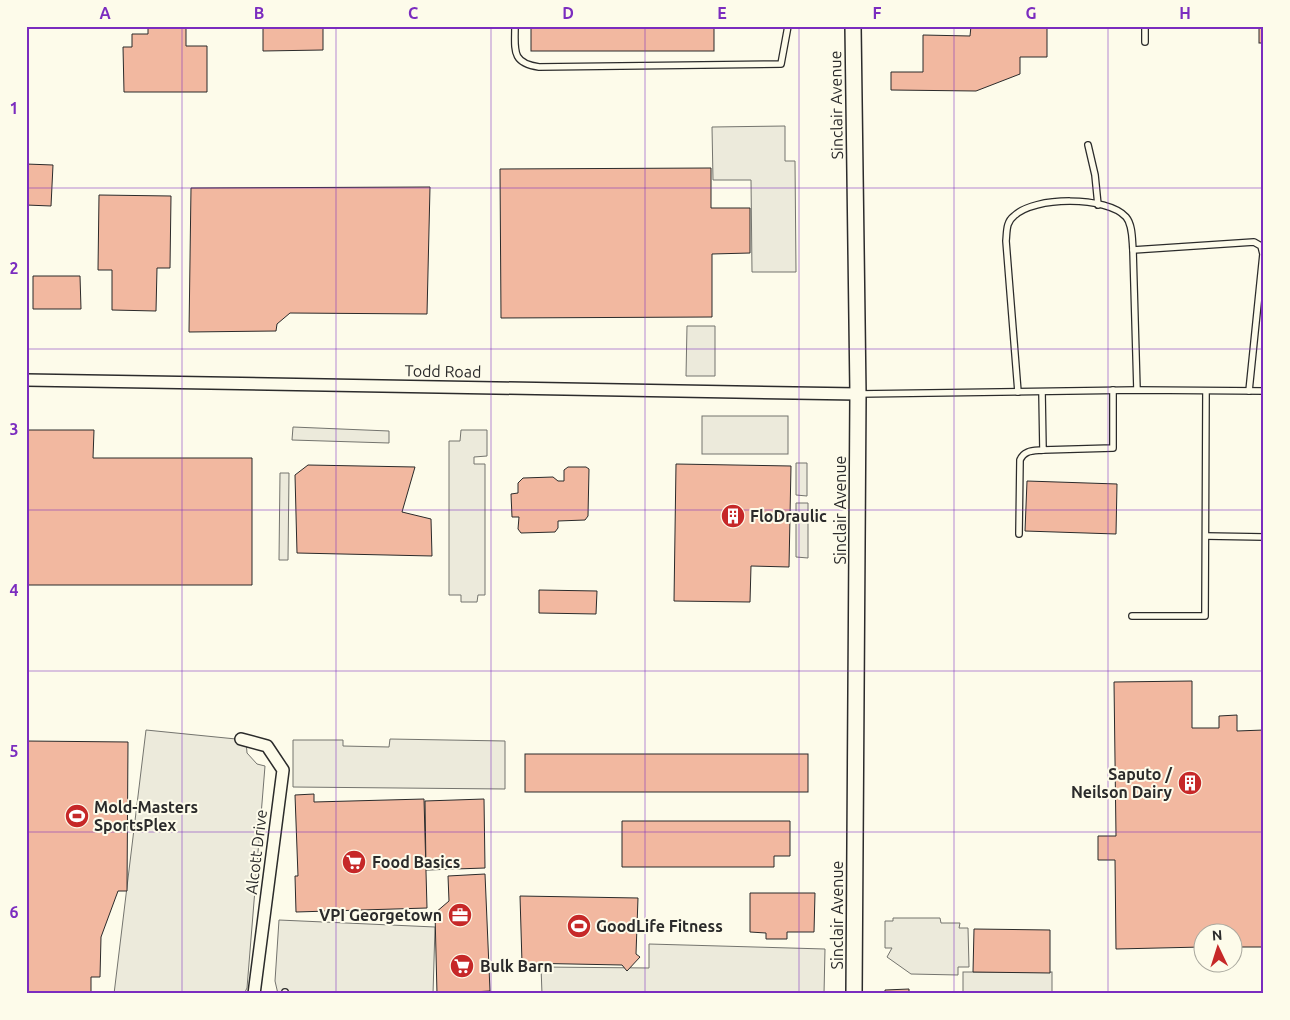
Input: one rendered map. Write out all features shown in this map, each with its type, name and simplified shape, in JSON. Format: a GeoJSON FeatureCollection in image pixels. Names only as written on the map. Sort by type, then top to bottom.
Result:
{"type":"FeatureCollection","features":[{"type":"Feature","properties":{"kind":"street","name":"Sinclair Avenue"},"geometry":{"type":"LineString","coordinates":[[853,26],[858,394],[854,994]]}},
{"type":"Feature","properties":{"kind":"street","name":"Todd Road"},"geometry":{"type":"LineString","coordinates":[[26,380],[858,394]]}},
{"type":"Feature","properties":{"kind":"street","name":"Alcott Drive"},"geometry":{"type":"LineString","coordinates":[[241,739],[267,746],[283,770],[254,994]]}},
{"type":"Feature","properties":{"kind":"lane"},"geometry":{"type":"LineString","coordinates":[[515,26],[516,55],[520,61],[527,65],[539,67],[781,64],[788,26]]}},
{"type":"Feature","properties":{"kind":"lane"},"geometry":{"type":"LineString","coordinates":[[1145,26],[1145,42]]}},
{"type":"Feature","properties":{"kind":"lane"},"geometry":{"type":"LineString","coordinates":[[1088,145],[1095,175],[1098,205]]}},
{"type":"Feature","properties":{"kind":"lane"},"geometry":{"type":"LineString","coordinates":[[1018,392],[1006,241],[1008,224],[1013,216],[1022,210],[1042,204],[1072,200],[1116,210],[1128,218],[1132,232],[1133,250],[1137,390]]}},
{"type":"Feature","properties":{"kind":"lane"},"geometry":{"type":"LineString","coordinates":[[1133,250],[1254,242],[1261,246],[1263,254],[1249,391]]}},
{"type":"Feature","properties":{"kind":"lane"},"geometry":{"type":"LineString","coordinates":[[858,394],[1113,390],[1264,391]]}},
{"type":"Feature","properties":{"kind":"lane"},"geometry":{"type":"LineString","coordinates":[[1020,534],[1020,460],[1022,455],[1026,452],[1043,450],[1113,448],[1113,390]]}},
{"type":"Feature","properties":{"kind":"lane"},"geometry":{"type":"LineString","coordinates":[[1132,616],[1205,616],[1206,391]]}},
{"type":"Feature","properties":{"kind":"lane"},"geometry":{"type":"LineString","coordinates":[[1042,392],[1043,450]]}},
{"type":"Feature","properties":{"kind":"lane"},"geometry":{"type":"LineString","coordinates":[[1206,536],[1264,537]]}},
{"type":"Feature","properties":{"kind":"shaded area"},"geometry":{"type":"Polygon","coordinates":[[[785,126],[785,161],[795,161],[796,272],[752,272],[751,180],[713,180],[712,127],[785,126]]]}},
{"type":"Feature","properties":{"kind":"shaded area"},"geometry":{"type":"Polygon","coordinates":[[[687,326],[715,326],[715,376],[686,376],[687,326]]]}},
{"type":"Feature","properties":{"kind":"shaded area"},"geometry":{"type":"Polygon","coordinates":[[[702,416],[788,416],[788,454],[702,454],[702,416]]]}},
{"type":"Feature","properties":{"kind":"shaded area"},"geometry":{"type":"Polygon","coordinates":[[[293,427],[389,431],[389,443],[292,440],[293,427]]]}},
{"type":"Feature","properties":{"kind":"shaded area"},"geometry":{"type":"Polygon","coordinates":[[[461,430],[487,430],[487,456],[474,457],[474,464],[485,464],[485,595],[478,595],[477,602],[461,602],[461,595],[449,595],[449,441],[460,441],[461,430]]]}},
{"type":"Feature","properties":{"kind":"shaded area"},"geometry":{"type":"Polygon","coordinates":[[[796,463],[807,463],[807,496],[796,495],[796,463]]]}},
{"type":"Feature","properties":{"kind":"shaded area"},"geometry":{"type":"Polygon","coordinates":[[[280,473],[289,473],[288,560],[279,560],[280,473]]]}},
{"type":"Feature","properties":{"kind":"shaded area"},"geometry":{"type":"Polygon","coordinates":[[[796,503],[808,503],[808,558],[796,557],[796,503]]]}},
{"type":"Feature","properties":{"kind":"shaded area"},"geometry":{"type":"Polygon","coordinates":[[[146,730],[246,740],[247,753],[257,764],[265,766],[247,988],[244,994],[114,994],[146,730]]]}},
{"type":"Feature","properties":{"kind":"shaded area"},"geometry":{"type":"Polygon","coordinates":[[[390,739],[505,741],[505,789],[293,787],[293,740],[343,740],[343,746],[389,747],[390,739]]]}},
{"type":"Feature","properties":{"kind":"shaded area"},"geometry":{"type":"Polygon","coordinates":[[[893,918],[940,918],[941,923],[960,923],[959,928],[968,928],[969,967],[958,967],[958,975],[911,974],[887,957],[892,948],[885,948],[885,921],[893,921],[893,918]]]}},
{"type":"Feature","properties":{"kind":"shaded area"},"geometry":{"type":"Polygon","coordinates":[[[279,920],[435,927],[433,994],[278,994],[275,981],[279,920]]]}},
{"type":"Feature","properties":{"kind":"shaded area"},"geometry":{"type":"Polygon","coordinates":[[[649,944],[825,949],[824,994],[542,994],[541,967],[649,968],[649,944]]]}},
{"type":"Feature","properties":{"kind":"shaded area"},"geometry":{"type":"Polygon","coordinates":[[[963,972],[1052,972],[1052,994],[963,994],[963,972]]]}},
{"type":"Feature","properties":{"kind":"building"},"geometry":{"type":"Polygon","coordinates":[[[148,26],[186,26],[186,46],[207,46],[207,92],[124,92],[123,47],[132,47],[132,34],[148,34],[148,26]]]}},
{"type":"Feature","properties":{"kind":"building"},"geometry":{"type":"Polygon","coordinates":[[[263,26],[323,26],[323,50],[263,51],[263,26]]]}},
{"type":"Feature","properties":{"kind":"building"},"geometry":{"type":"Polygon","coordinates":[[[531,26],[714,26],[714,51],[531,51],[531,26]]]}},
{"type":"Feature","properties":{"kind":"building"},"geometry":{"type":"Polygon","coordinates":[[[971,26],[1047,26],[1047,57],[1020,57],[1020,74],[976,91],[891,90],[891,72],[923,72],[923,35],[970,36],[971,26]]]}},
{"type":"Feature","properties":{"kind":"building"},"geometry":{"type":"Polygon","coordinates":[[[1259,26],[1264,26],[1264,43],[1259,43],[1259,26]]]}},
{"type":"Feature","properties":{"kind":"building"},"geometry":{"type":"Polygon","coordinates":[[[26,164],[53,165],[51,206],[26,205],[26,164]]]}},
{"type":"Feature","properties":{"kind":"building"},"geometry":{"type":"Polygon","coordinates":[[[711,168],[711,208],[750,208],[750,253],[712,254],[712,317],[501,318],[500,169],[711,168]]]}},
{"type":"Feature","properties":{"kind":"building"},"geometry":{"type":"Polygon","coordinates":[[[430,187],[427,314],[290,313],[277,324],[276,331],[189,332],[191,188],[430,187]]]}},
{"type":"Feature","properties":{"kind":"building"},"geometry":{"type":"Polygon","coordinates":[[[99,195],[171,196],[170,268],[157,268],[156,311],[112,310],[112,270],[98,270],[99,195]]]}},
{"type":"Feature","properties":{"kind":"building"},"geometry":{"type":"Polygon","coordinates":[[[33,276],[80,276],[81,309],[33,309],[33,276]]]}},
{"type":"Feature","properties":{"kind":"building"},"geometry":{"type":"Polygon","coordinates":[[[26,430],[94,430],[93,458],[252,458],[252,585],[26,585],[26,430]]]}},
{"type":"Feature","properties":{"kind":"building","name":"FloDraulic"},"geometry":{"type":"Polygon","coordinates":[[[676,464],[791,466],[789,567],[751,566],[750,602],[674,601],[676,464]]]}},
{"type":"Feature","properties":{"kind":"building"},"geometry":{"type":"Polygon","coordinates":[[[308,465],[415,467],[402,512],[431,519],[432,556],[297,553],[295,475],[308,465]]]}},
{"type":"Feature","properties":{"kind":"building"},"geometry":{"type":"Polygon","coordinates":[[[568,467],[586,467],[589,469],[588,516],[585,520],[558,521],[558,528],[555,532],[521,533],[518,529],[519,517],[512,517],[511,494],[518,493],[518,483],[523,478],[553,477],[558,481],[564,481],[564,470],[568,467]]]}},
{"type":"Feature","properties":{"kind":"building"},"geometry":{"type":"Polygon","coordinates":[[[1027,481],[1117,484],[1116,534],[1025,531],[1027,481]]]}},
{"type":"Feature","properties":{"kind":"building"},"geometry":{"type":"Polygon","coordinates":[[[539,590],[597,591],[596,614],[539,613],[539,590]]]}},
{"type":"Feature","properties":{"kind":"building","name":"Saputo / Neilson Dairy"},"geometry":{"type":"Polygon","coordinates":[[[1192,681],[1192,728],[1219,728],[1219,716],[1237,715],[1237,731],[1264,730],[1264,947],[1242,947],[1242,922],[1192,922],[1192,947],[1116,949],[1115,860],[1098,860],[1098,836],[1116,836],[1114,682],[1192,681]]]}},
{"type":"Feature","properties":{"kind":"building","name":"Mold-Masters SportsPlex"},"geometry":{"type":"Polygon","coordinates":[[[26,741],[128,742],[127,891],[118,891],[101,937],[100,977],[91,977],[91,994],[26,994],[26,741]]]}},
{"type":"Feature","properties":{"kind":"building"},"geometry":{"type":"Polygon","coordinates":[[[525,754],[808,754],[808,792],[525,792],[525,754]]]}},
{"type":"Feature","properties":{"kind":"building"},"geometry":{"type":"Polygon","coordinates":[[[314,794],[314,802],[424,799],[427,908],[296,912],[295,876],[298,876],[295,795],[314,794]]]}},
{"type":"Feature","properties":{"kind":"building"},"geometry":{"type":"Polygon","coordinates":[[[484,799],[485,868],[426,870],[425,801],[484,799]]]}},
{"type":"Feature","properties":{"kind":"building"},"geometry":{"type":"Polygon","coordinates":[[[622,821],[790,821],[790,856],[774,856],[774,867],[622,867],[622,821]]]}},
{"type":"Feature","properties":{"kind":"building"},"geometry":{"type":"Polygon","coordinates":[[[485,874],[490,991],[437,994],[435,913],[449,901],[448,876],[485,874]]]}},
{"type":"Feature","properties":{"kind":"building"},"geometry":{"type":"Polygon","coordinates":[[[750,893],[815,893],[814,932],[787,932],[787,939],[766,939],[766,933],[750,932],[750,893]]]}},
{"type":"Feature","properties":{"kind":"building","name":"GoodLife Fitness"},"geometry":{"type":"Polygon","coordinates":[[[520,896],[638,898],[636,954],[640,957],[627,971],[622,965],[522,963],[520,896]]]}},
{"type":"Feature","properties":{"kind":"building"},"geometry":{"type":"Polygon","coordinates":[[[974,929],[1050,930],[1050,973],[973,972],[974,929]]]}},
{"type":"Feature","properties":{"kind":"building"},"geometry":{"type":"Polygon","coordinates":[[[909,989],[909,994],[885,994],[885,990],[909,989]]]}},
{"type":"Feature","properties":{"kind":"place","name":"FloDraulic"},"geometry":{"type":"Point","coordinates":[733,516]}},
{"type":"Feature","properties":{"kind":"place","name":"Saputo / Neilson Dairy"},"geometry":{"type":"Point","coordinates":[1190,783]}},
{"type":"Feature","properties":{"kind":"place","name":"Mold-Masters SportsPlex"},"geometry":{"type":"Point","coordinates":[77,816]}},
{"type":"Feature","properties":{"kind":"place","name":"Food Basics"},"geometry":{"type":"Point","coordinates":[354,862]}},
{"type":"Feature","properties":{"kind":"place","name":"VPI Georgetown"},"geometry":{"type":"Point","coordinates":[460,915]}},
{"type":"Feature","properties":{"kind":"place","name":"GoodLife Fitness"},"geometry":{"type":"Point","coordinates":[579,926]}},
{"type":"Feature","properties":{"kind":"place","name":"Bulk Barn"},"geometry":{"type":"Point","coordinates":[462,966]}}]}
